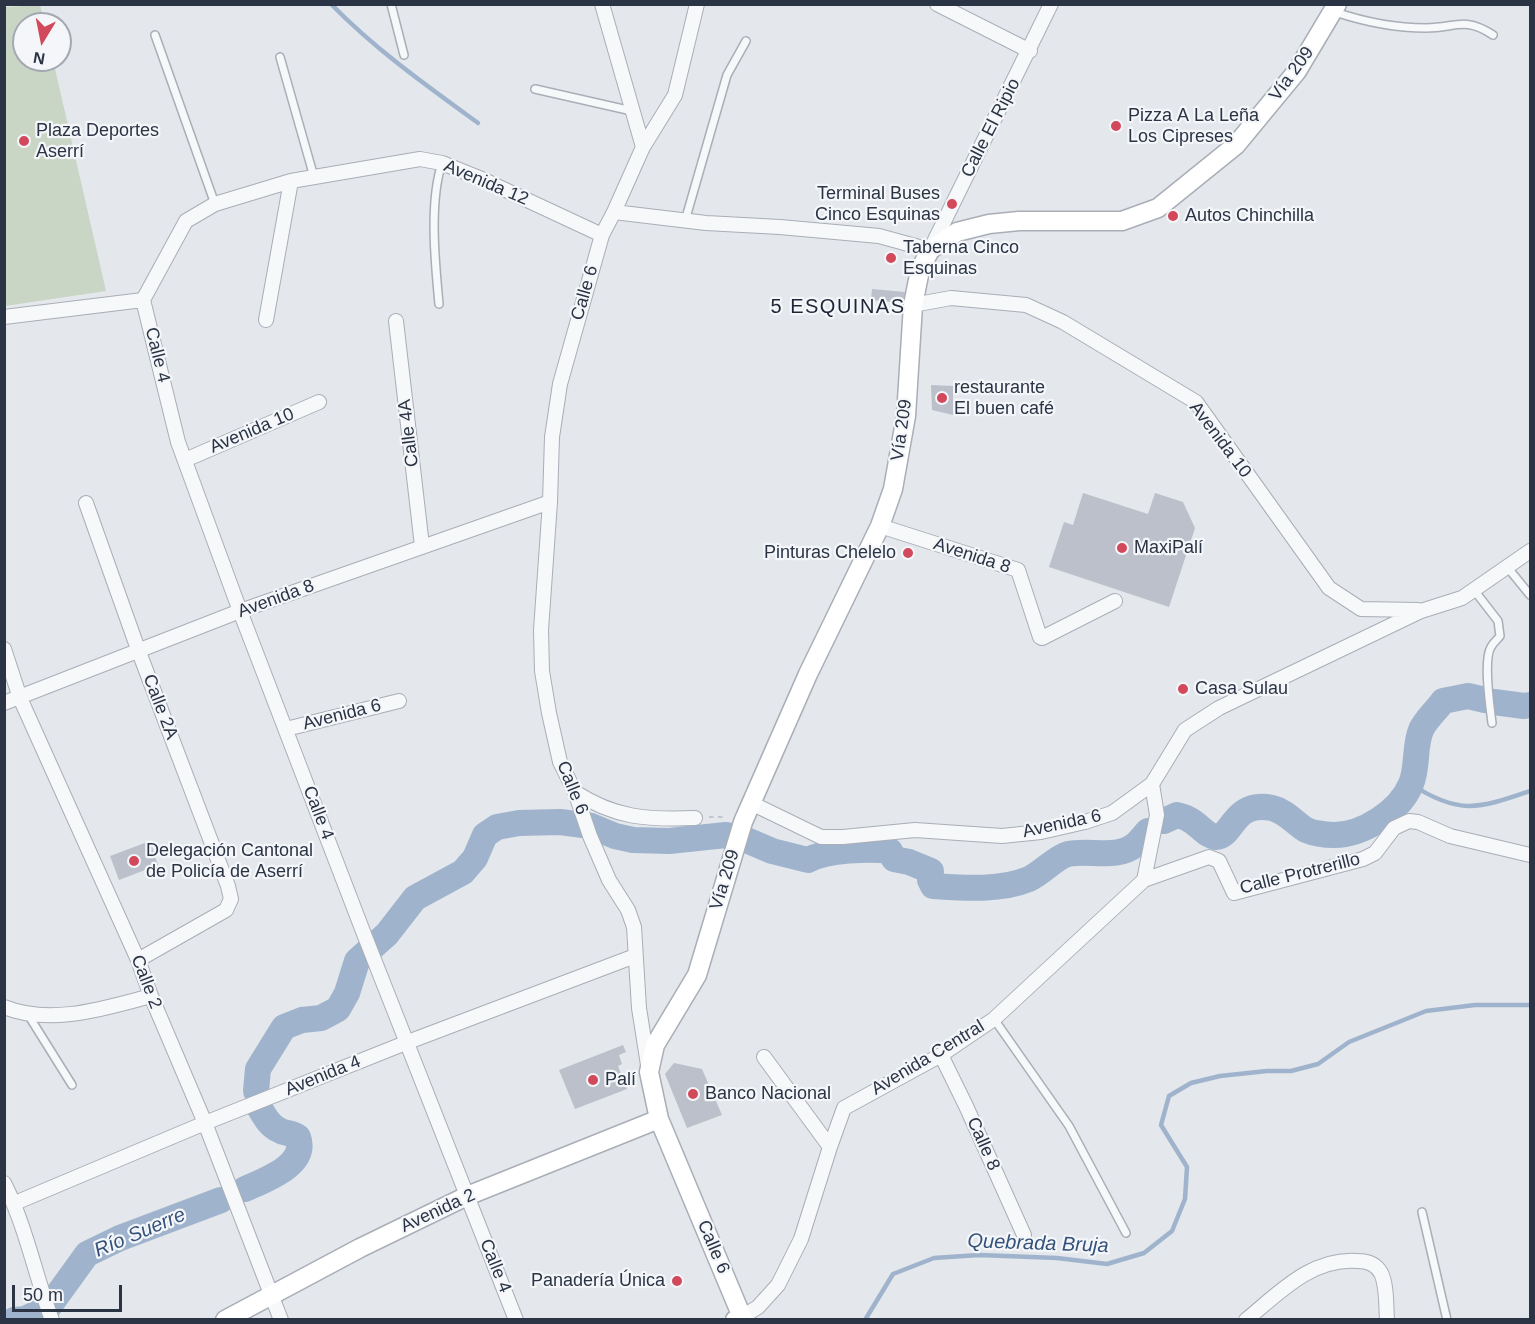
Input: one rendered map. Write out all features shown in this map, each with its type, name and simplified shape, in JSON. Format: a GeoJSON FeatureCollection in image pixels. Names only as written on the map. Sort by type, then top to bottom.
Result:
{"type":"FeatureCollection","features":[{"type":"Feature","properties":{"kind":"main road","name":"Vía 209"},"geometry":{"type":"LineString","coordinates":[[649,1072],[655,1045],[697,975],[732,855],[746,816],[808,674],[880,526],[893,489],[906,416],[913,305],[920,270],[930,250],[957,232],[989,224],[1019,221],[1122,221],[1158,208],[1236,145],[1297,71],[1335,8]]}},
{"type":"Feature","properties":{"kind":"main road","name":"Calle 6"},"geometry":{"type":"LineString","coordinates":[[649,1072],[659,1119],[740,1319]]}},
{"type":"Feature","properties":{"kind":"main road","name":"Avenida 2"},"geometry":{"type":"LineString","coordinates":[[225,1320],[270,1294],[467,1196],[659,1119]]}},
{"type":"Feature","properties":{"kind":"street"},"geometry":{"type":"LineString","coordinates":[[602,4],[643,147]]}},
{"type":"Feature","properties":{"kind":"street"},"geometry":{"type":"LineString","coordinates":[[602,235],[643,147],[675,95],[697,4]]}},
{"type":"Feature","properties":{"kind":"street"},"geometry":{"type":"LineString","coordinates":[[937,4],[1030,51]]}},
{"type":"Feature","properties":{"kind":"street","name":"Calle El Ripio"},"geometry":{"type":"LineString","coordinates":[[930,250],[1030,51],[1051,4]]}},
{"type":"Feature","properties":{"kind":"street","name":"Avenida 12"},"geometry":{"type":"LineString","coordinates":[[143,300],[186,221],[214,204],[291,181],[420,159],[442,163],[484,180],[602,235]]}},
{"type":"Feature","properties":{"kind":"street"},"geometry":{"type":"LineString","coordinates":[[266,320],[291,181]]}},
{"type":"Feature","properties":{"kind":"street"},"geometry":{"type":"LineString","coordinates":[[614,212],[685,221],[780,227],[879,237],[930,250]]}},
{"type":"Feature","properties":{"kind":"street","name":"Calle 6"},"geometry":{"type":"LineString","coordinates":[[602,235],[560,384],[552,437],[541,630],[542,671],[560,762],[575,792],[590,836],[609,880],[628,909],[634,927],[639,1008],[649,1072]]}},
{"type":"Feature","properties":{"kind":"street","name":"Avenida 10"},"geometry":{"type":"LineString","coordinates":[[913,305],[951,298],[1026,305],[1063,322],[1196,402],[1329,588],[1361,609],[1421,610]]}},
{"type":"Feature","properties":{"kind":"street"},"geometry":{"type":"LineString","coordinates":[[4,317],[143,300]]}},
{"type":"Feature","properties":{"kind":"street","name":"Calle 4"},"geometry":{"type":"LineString","coordinates":[[143,300],[178,442],[364,934],[516,1320]]}},
{"type":"Feature","properties":{"kind":"street","name":"Calle 4A"},"geometry":{"type":"LineString","coordinates":[[396,321],[422,546]]}},
{"type":"Feature","properties":{"kind":"street","name":"Avenida 10"},"geometry":{"type":"LineString","coordinates":[[185,460],[320,402]]}},
{"type":"Feature","properties":{"kind":"street","name":"Avenida 8"},"geometry":{"type":"LineString","coordinates":[[4,703],[140,652],[240,611],[550,502]]}},
{"type":"Feature","properties":{"kind":"street","name":"Calle 2A"},"geometry":{"type":"LineString","coordinates":[[86,503],[231,899],[226,910],[138,960]]}},
{"type":"Feature","properties":{"kind":"street","name":"Avenida 8"},"geometry":{"type":"LineString","coordinates":[[880,526],[1018,570],[1042,638],[1115,601]]}},
{"type":"Feature","properties":{"kind":"street"},"geometry":{"type":"LineString","coordinates":[[1421,610],[1462,598],[1530,551]]}},
{"type":"Feature","properties":{"kind":"street","name":"Avenida 6"},"geometry":{"type":"LineString","coordinates":[[746,816],[821,837],[915,830],[1002,836],[1041,832],[1085,822],[1112,813],[1152,784],[1185,730],[1219,708],[1421,610]]}},
{"type":"Feature","properties":{"kind":"street","name":"Calle 2"},"geometry":{"type":"LineString","coordinates":[[4,649],[20,698],[138,960],[205,1123],[281,1320]]}},
{"type":"Feature","properties":{"kind":"street","name":"Avenida 6"},"geometry":{"type":"LineString","coordinates":[[286,729],[399,701]]}},
{"type":"Feature","properties":{"kind":"street"},"geometry":{"type":"LineString","coordinates":[[1144,880],[1156,815],[1152,784]]}},
{"type":"Feature","properties":{"kind":"street"},"geometry":{"type":"LineString","coordinates":[[575,792],[608,810],[630,816],[661,819],[695,818]]}},
{"type":"Feature","properties":{"kind":"street","name":"Calle Protrerillo"},"geometry":{"type":"LineString","coordinates":[[1144,880],[1209,857],[1219,861],[1233,893],[1363,859],[1375,853],[1394,828],[1410,821],[1418,822],[1450,836],[1530,855]]}},
{"type":"Feature","properties":{"kind":"street","name":"Avenida Central"},"geometry":{"type":"LineString","coordinates":[[740,1319],[758,1307],[778,1285],[801,1239],[841,1114],[850,1103],[941,1055],[994,1019],[1144,880]]}},
{"type":"Feature","properties":{"kind":"street","name":"Avenida 4"},"geometry":{"type":"LineString","coordinates":[[15,1203],[205,1123],[408,1042],[635,956]]}},
{"type":"Feature","properties":{"kind":"street"},"geometry":{"type":"LineString","coordinates":[[4,1007],[27,1013],[55,1015],[97,1010],[151,996]]}},
{"type":"Feature","properties":{"kind":"street","name":"Calle 8"},"geometry":{"type":"LineString","coordinates":[[941,1055],[1024,1235]]}},
{"type":"Feature","properties":{"kind":"street"},"geometry":{"type":"LineString","coordinates":[[764,1057],[830,1147]]}},
{"type":"Feature","properties":{"kind":"street"},"geometry":{"type":"LineString","coordinates":[[4,1183],[15,1203],[51,1316]]}},
{"type":"Feature","properties":{"kind":"street"},"geometry":{"type":"LineString","coordinates":[[1246,1320],[1304,1274],[1323,1264],[1343,1259],[1365,1261],[1376,1266],[1382,1276],[1387,1320]]}},
{"type":"Feature","properties":{"kind":"lane"},"geometry":{"type":"LineString","coordinates":[[391,4],[404,55]]}},
{"type":"Feature","properties":{"kind":"lane"},"geometry":{"type":"LineString","coordinates":[[1335,8],[1360,20],[1428,28],[1472,24],[1493,35]]}},
{"type":"Feature","properties":{"kind":"lane"},"geometry":{"type":"LineString","coordinates":[[155,35],[214,204]]}},
{"type":"Feature","properties":{"kind":"lane"},"geometry":{"type":"LineString","coordinates":[[685,221],[727,75],[746,41]]}},
{"type":"Feature","properties":{"kind":"lane"},"geometry":{"type":"LineString","coordinates":[[279,57],[315,177]]}},
{"type":"Feature","properties":{"kind":"lane"},"geometry":{"type":"LineString","coordinates":[[535,89],[632,111]]}},
{"type":"Feature","properties":{"kind":"lane"},"geometry":{"type":"LineString","coordinates":[[439,304],[435,211],[438,177],[442,163]]}},
{"type":"Feature","properties":{"kind":"lane"},"geometry":{"type":"LineString","coordinates":[[1508,568],[1530,595]]}},
{"type":"Feature","properties":{"kind":"lane"},"geometry":{"type":"LineString","coordinates":[[1474,590],[1498,621],[1500,636],[1490,648],[1488,661],[1488,691],[1492,723]]}},
{"type":"Feature","properties":{"kind":"lane"},"geometry":{"type":"LineString","coordinates":[[27,1013],[72,1085]]}},
{"type":"Feature","properties":{"kind":"lane"},"geometry":{"type":"LineString","coordinates":[[994,1019],[1069,1126],[1126,1233]]}},
{"type":"Feature","properties":{"kind":"lane"},"geometry":{"type":"LineString","coordinates":[[1422,1212],[1447,1320]]}},
{"type":"Feature","properties":{"kind":"path"},"geometry":{"type":"LineString","coordinates":[[695,818],[746,816]]}},
{"type":"Feature","properties":{"kind":"green space"},"geometry":{"type":"Polygon","coordinates":[[[40,5],[42,12],[12,12],[12,72],[56,72],[106,291],[5,306],[5,7],[40,5]]]}},
{"type":"Feature","properties":{"kind":"building"},"geometry":{"type":"Polygon","coordinates":[[[872,289],[905,292],[904,303],[871,300],[872,289]]]}},
{"type":"Feature","properties":{"kind":"building","name":"restaurante El buen café"},"geometry":{"type":"Polygon","coordinates":[[[931,385],[953,386],[953,415],[932,410],[931,385]]]}},
{"type":"Feature","properties":{"kind":"building","name":"MaxiPalí"},"geometry":{"type":"Polygon","coordinates":[[[1083,493],[1148,514],[1155,493],[1183,502],[1195,528],[1169,607],[1049,567],[1064,522],[1073,525],[1083,493]]]}},
{"type":"Feature","properties":{"kind":"building","name":"Delegación Cantonal de Policía de Aserrí"},"geometry":{"type":"Polygon","coordinates":[[[150,841],[158,865],[119,880],[110,856],[150,841]]]}},
{"type":"Feature","properties":{"kind":"building","name":"Palí"},"geometry":{"type":"Polygon","coordinates":[[[623,1045],[626,1052],[619,1055],[622,1064],[618,1066],[627,1089],[575,1109],[559,1070],[623,1045]]]}},
{"type":"Feature","properties":{"kind":"building","name":"Banco Nacional"},"geometry":{"type":"Polygon","coordinates":[[[674,1063],[702,1069],[722,1115],[687,1128],[665,1074],[674,1063]]]}},
{"type":"Feature","properties":{"kind":"waterway"},"geometry":{"type":"LineString","coordinates":[[331,4],[384,52],[478,123]]}},
{"type":"Feature","properties":{"kind":"waterway","name":"Río Suerre"},"geometry":{"type":"LineString","coordinates":[[1164,821],[1177,815],[1182,816],[1216,837],[1222,835],[1249,809],[1259,807],[1281,811],[1306,830],[1313,832],[1334,835],[1357,831],[1379,820],[1406,794],[1413,778],[1417,743],[1421,730],[1443,701],[1468,696],[1485,700]]}},
{"type":"Feature","properties":{"kind":"waterway","name":"Río Suerre"},"geometry":{"type":"LineString","coordinates":[[1494,702],[1530,705]]}},
{"type":"Feature","properties":{"kind":"waterway"},"geometry":{"type":"LineString","coordinates":[[1411,784],[1443,801],[1470,806],[1497,802],[1530,791]]}},
{"type":"Feature","properties":{"kind":"waterway","name":"Río Suerre"},"geometry":{"type":"LineString","coordinates":[[256,1091],[258,1069],[284,1027],[302,1020],[321,1018],[338,1009],[347,993],[357,961],[387,934],[415,898],[463,872],[475,858],[485,835],[497,827],[519,823],[560,822],[591,826],[615,836],[633,840],[669,841],[726,835],[744,839],[772,851],[808,860],[826,854],[849,851],[890,851],[894,859],[931,871],[930,880],[933,886],[969,888],[1018,883],[1029,879],[1068,854],[1120,852],[1135,845],[1148,831]]}},
{"type":"Feature","properties":{"kind":"waterway","name":"Quebrada Bruja"},"geometry":{"type":"LineString","coordinates":[[865,1320],[893,1274],[934,1258],[979,1255],[1057,1258],[1107,1264],[1144,1253],[1172,1231],[1185,1199],[1187,1167],[1161,1125],[1169,1096],[1191,1083],[1220,1076],[1291,1071],[1318,1064],[1349,1042],[1426,1011],[1475,1005],[1530,1005]]}},
{"type":"Feature","properties":{"kind":"waterway","name":"Río Suerre"},"geometry":{"type":"LineString","coordinates":[[245,1189],[283,1170],[297,1156],[299,1147],[298,1137],[272,1126],[259,1107]]}},
{"type":"Feature","properties":{"kind":"waterway","name":"Río Suerre"},"geometry":{"type":"LineString","coordinates":[[14,1320],[25,1319],[48,1308],[87,1254],[120,1238],[221,1200]]}},
{"type":"Feature","properties":{"kind":"place","name":"Pizza A La Leña Los Cipreses"},"geometry":{"type":"Point","coordinates":[1116,126]}},
{"type":"Feature","properties":{"kind":"place","name":"Plaza Deportes Aserrí"},"geometry":{"type":"Point","coordinates":[24,141]}},
{"type":"Feature","properties":{"kind":"place","name":"Terminal Buses Cinco Esquinas"},"geometry":{"type":"Point","coordinates":[952,204]}},
{"type":"Feature","properties":{"kind":"place","name":"Autos Chinchilla"},"geometry":{"type":"Point","coordinates":[1173,216]}},
{"type":"Feature","properties":{"kind":"place","name":"Taberna Cinco Esquinas"},"geometry":{"type":"Point","coordinates":[891,258]}},
{"type":"Feature","properties":{"kind":"place","name":"restaurante El buen café"},"geometry":{"type":"Point","coordinates":[942,398]}},
{"type":"Feature","properties":{"kind":"place","name":"MaxiPalí"},"geometry":{"type":"Point","coordinates":[1122,548]}},
{"type":"Feature","properties":{"kind":"place","name":"Pinturas Chelelo"},"geometry":{"type":"Point","coordinates":[908,553]}},
{"type":"Feature","properties":{"kind":"place","name":"Casa Sulau"},"geometry":{"type":"Point","coordinates":[1183,689]}},
{"type":"Feature","properties":{"kind":"place","name":"Delegación Cantonal de Policía de Aserrí"},"geometry":{"type":"Point","coordinates":[134,861]}},
{"type":"Feature","properties":{"kind":"place","name":"Palí"},"geometry":{"type":"Point","coordinates":[593,1080]}},
{"type":"Feature","properties":{"kind":"place","name":"Banco Nacional"},"geometry":{"type":"Point","coordinates":[693,1094]}},
{"type":"Feature","properties":{"kind":"place","name":"Panadería Única"},"geometry":{"type":"Point","coordinates":[677,1281]}},
{"type":"Feature","properties":{"kind":"district","name":"5 ESQUINAS"},"geometry":{"type":"Point","coordinates":[838,307]}}]}
